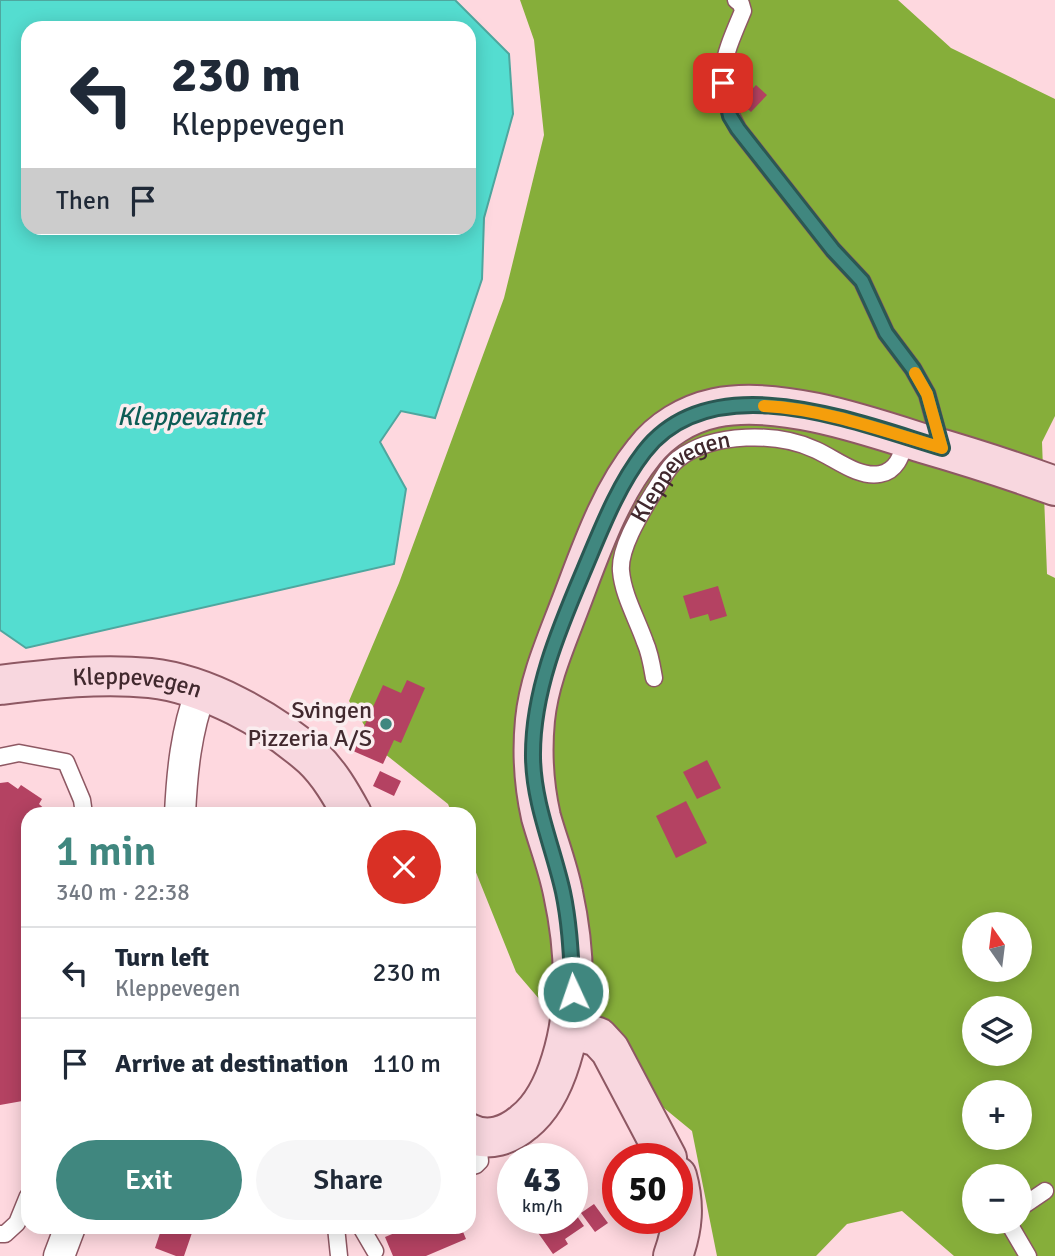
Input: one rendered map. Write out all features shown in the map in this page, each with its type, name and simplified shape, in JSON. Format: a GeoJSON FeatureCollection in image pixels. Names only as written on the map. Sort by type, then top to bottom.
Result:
{"type":"FeatureCollection","features":[{"type":"Feature","properties":{"kind":"main road","name":"Kleppevegen"},"geometry":{"type":"LineString","coordinates":[[476,1144],[514,1130],[529,1118],[557,1076],[570,1028],[573,992],[570,931],[562,890],[540,814],[533,759],[535,719],[543,679],[578,584],[621,488],[644,451],[665,431],[687,417],[714,408],[772,406],[863,424],[1055,486]]}},
{"type":"Feature","properties":{"kind":"main road","name":"Kleppevegen"},"geometry":{"type":"LineString","coordinates":[[0,685],[104,675],[173,681],[257,716],[313,757],[336,785],[348,807]]}},
{"type":"Feature","properties":{"kind":"main road"},"geometry":{"type":"LineString","coordinates":[[570,1028],[598,1037],[610,1050],[659,1143]]}},
{"type":"Feature","properties":{"kind":"main road"},"geometry":{"type":"LineString","coordinates":[[673,1256],[681,1234]]}},
{"type":"Feature","properties":{"kind":"street"},"geometry":{"type":"LineString","coordinates":[[181,807],[184,762],[194,708],[201,691]]}},
{"type":"Feature","properties":{"kind":"street"},"geometry":{"type":"LineString","coordinates":[[59,1256],[67,1234]]}},
{"type":"Feature","properties":{"kind":"lane"},"geometry":{"type":"LineString","coordinates":[[736,0],[743,11],[723,56],[723,83],[730,116],[833,250],[862,281],[886,333],[913,369],[927,394],[924,443]]}},
{"type":"Feature","properties":{"kind":"lane","name":"Kleppevegen"},"geometry":{"type":"LineString","coordinates":[[654,678],[647,644],[623,584],[621,562],[646,505],[672,464],[693,450],[738,437],[771,439],[814,449],[862,472],[871,475],[884,474],[924,443]]}},
{"type":"Feature","properties":{"kind":"lane"},"geometry":{"type":"LineString","coordinates":[[0,757],[19,753],[66,762],[83,807]]}},
{"type":"Feature","properties":{"kind":"lane"},"geometry":{"type":"LineString","coordinates":[[1032,1200],[1045,1191]]}},
{"type":"Feature","properties":{"kind":"lane"},"geometry":{"type":"LineString","coordinates":[[0,1234],[5,1234],[17,1223],[21,1213]]}},
{"type":"Feature","properties":{"kind":"lane"},"geometry":{"type":"LineString","coordinates":[[337,1234],[339,1256]]}},
{"type":"Feature","properties":{"kind":"lane"},"geometry":{"type":"LineString","coordinates":[[365,1234],[374,1251]]}},
{"type":"Feature","properties":{"kind":"lane"},"geometry":{"type":"LineString","coordinates":[[1015,1234],[1028,1256]]}},
{"type":"Feature","properties":{"kind":"green space"},"geometry":{"type":"Polygon","coordinates":[[[520,0],[898,0],[951,48],[1055,99],[1055,416],[1042,442],[1047,574],[1055,578],[1055,1256],[954,1256],[902,1211],[847,1224],[816,1256],[717,1256],[692,1131],[559,1022],[516,972],[476,872],[476,807],[449,807],[380,750],[349,701],[399,583],[504,298],[544,135],[534,40],[520,0]]]}},
{"type":"Feature","properties":{"kind":"water","name":"Kleppevatnet"},"geometry":{"type":"Polygon","coordinates":[[[0,0],[455,0],[476,21],[509,54],[513,114],[484,218],[482,279],[435,418],[401,411],[380,442],[406,489],[394,564],[26,648],[0,630],[0,0]]]}},
{"type":"Feature","properties":{"kind":"building"},"geometry":{"type":"Polygon","coordinates":[[[756,85],[767,95],[751,112],[740,102],[756,85]]]}},
{"type":"Feature","properties":{"kind":"building"},"geometry":{"type":"Polygon","coordinates":[[[718,586],[727,616],[710,621],[708,614],[690,619],[683,596],[718,586]]]}},
{"type":"Feature","properties":{"kind":"building","name":"Svingen Pizzeria A/S"},"geometry":{"type":"Polygon","coordinates":[[[407,680],[425,688],[401,743],[394,740],[383,764],[353,751],[383,685],[401,693],[407,680]]]}},
{"type":"Feature","properties":{"kind":"building"},"geometry":{"type":"Polygon","coordinates":[[[707,760],[721,788],[697,799],[683,772],[707,760]]]}},
{"type":"Feature","properties":{"kind":"building"},"geometry":{"type":"Polygon","coordinates":[[[380,771],[401,781],[394,796],[373,786],[380,771]]]}},
{"type":"Feature","properties":{"kind":"building"},"geometry":{"type":"Polygon","coordinates":[[[8,782],[18,789],[21,785],[42,799],[39,804],[42,807],[21,807],[21,1101],[0,1105],[0,783],[8,782]]]}},
{"type":"Feature","properties":{"kind":"building"},"geometry":{"type":"Polygon","coordinates":[[[686,801],[707,843],[676,858],[656,816],[686,801]]]}},
{"type":"Feature","properties":{"kind":"building"},"geometry":{"type":"Polygon","coordinates":[[[594,1204],[602,1215],[602,1227],[595,1232],[588,1222],[588,1208],[594,1204]]]}},
{"type":"Feature","properties":{"kind":"building"},"geometry":{"type":"Polygon","coordinates":[[[160,1234],[192,1234],[184,1256],[176,1256],[155,1248],[160,1234]]]}},
{"type":"Feature","properties":{"kind":"building"},"geometry":{"type":"Polygon","coordinates":[[[392,1234],[464,1234],[466,1239],[426,1256],[393,1256],[385,1237],[392,1234]]]}},
{"type":"Feature","properties":{"kind":"building"},"geometry":{"type":"Polygon","coordinates":[[[539,1234],[572,1234],[565,1239],[568,1244],[553,1254],[539,1234]]]}},
{"type":"Feature","properties":{"kind":"slow traffic"},"geometry":{"type":"LineString","coordinates":[[764,406],[863,424],[942,448],[927,394],[915,373]]}},
{"type":"Feature","properties":{"kind":"place","name":"Svingen Pizzeria A/S"},"geometry":{"type":"Point","coordinates":[386,724]}},
{"type":"Feature","properties":{"kind":"route"},"geometry":{"type":"LineString","coordinates":[[573,992],[570,931],[562,890],[540,814],[533,759],[535,719],[543,679],[578,584],[621,488],[644,451],[665,431],[687,417],[714,408],[743,405],[772,406],[819,414],[942,448],[927,394],[913,369],[886,333],[862,281],[833,250],[738,129],[730,116],[723,83]]}}]}
